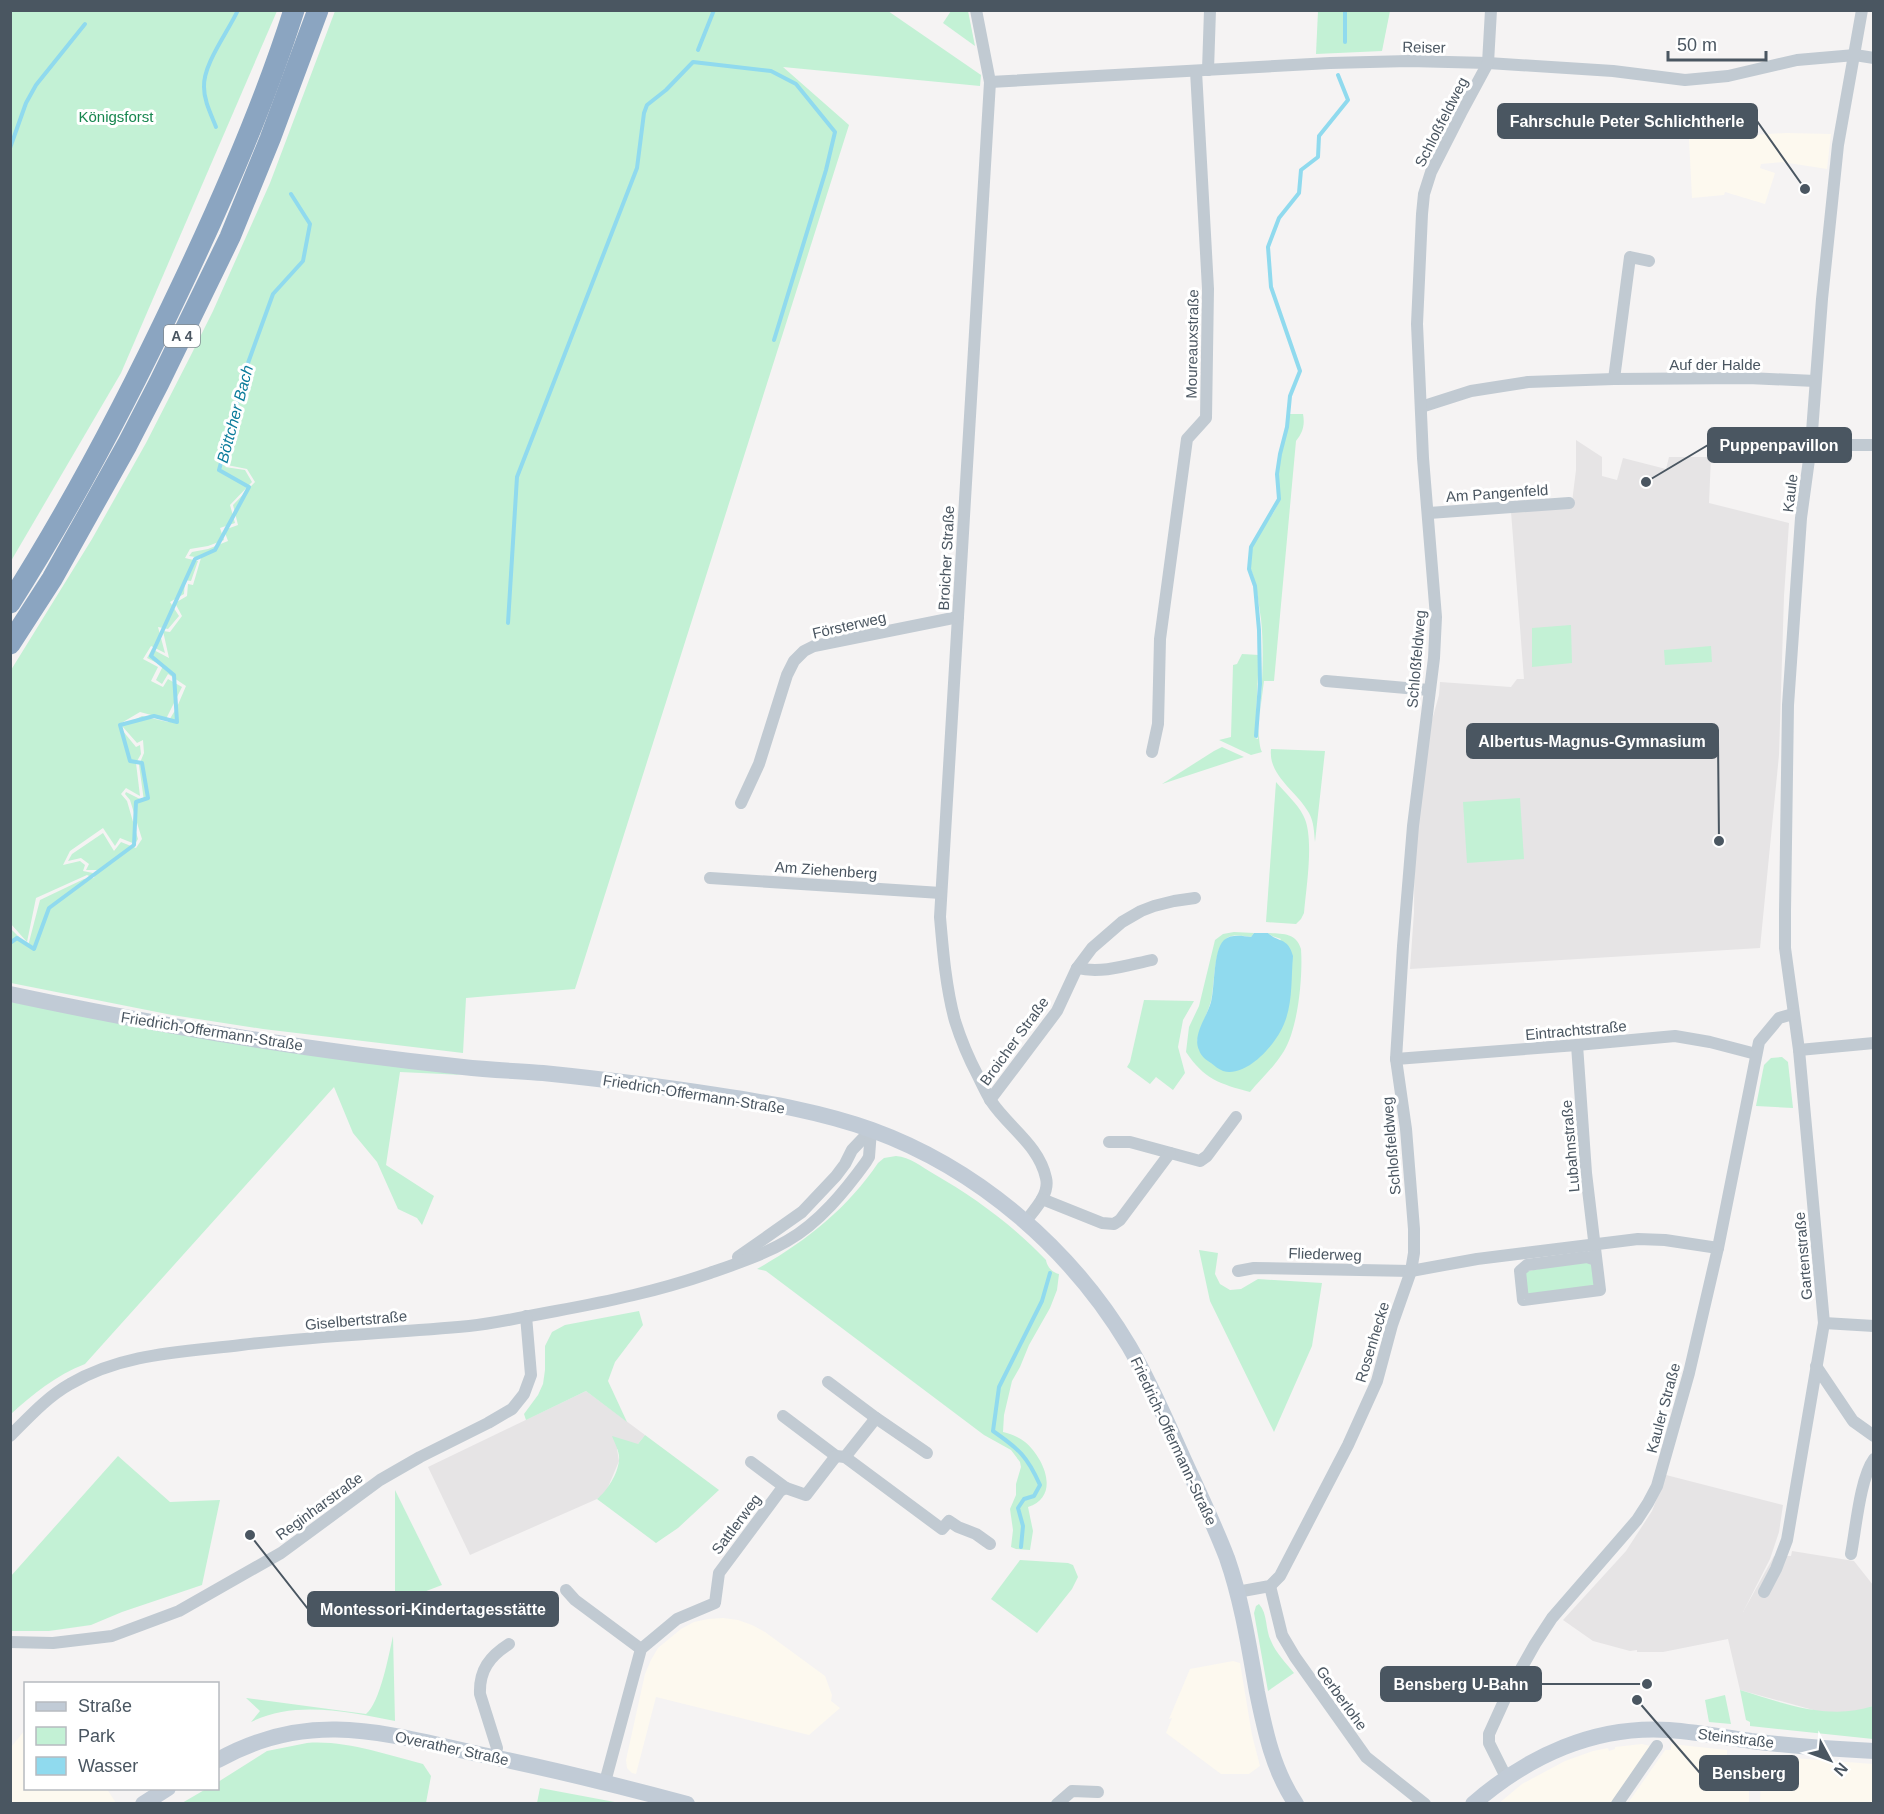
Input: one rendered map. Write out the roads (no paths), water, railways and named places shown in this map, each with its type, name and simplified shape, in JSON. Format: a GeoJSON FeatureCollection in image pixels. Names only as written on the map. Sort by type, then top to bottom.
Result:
{"type":"FeatureCollection","features":[{"type":"Feature","properties":{"kind":"highway","name":"A 4"},"geometry":{"type":"LineString","coordinates":[[10,603],[79,487],[156,339],[215,214],[284,41],[294,10]]}},
{"type":"Feature","properties":{"kind":"highway","name":"A 4"},"geometry":{"type":"LineString","coordinates":[[10,644],[52,579],[127,446],[230,237],[270,139],[318,10]]}},
{"type":"Feature","properties":{"kind":"main road","name":"Friedrich-Offermann-Straße"},"geometry":{"type":"LineString","coordinates":[[10,994],[98,1012],[290,1045],[463,1067],[641,1084],[748,1100],[813,1114],[871,1130],[902,1142],[948,1165],[1025,1222],[1056,1250],[1082,1280],[1128,1345],[1154,1392],[1219,1538],[1237,1592],[1268,1745],[1284,1786],[1296,1803]]}},
{"type":"Feature","properties":{"kind":"main road","name":"Overather Straße"},"geometry":{"type":"LineString","coordinates":[[219,1760],[249,1745],[290,1733],[343,1729],[393,1735],[605,1782],[687,1803]]}},
{"type":"Feature","properties":{"kind":"main road","name":"Steinstraße"},"geometry":{"type":"LineString","coordinates":[[1473,1803],[1506,1777],[1564,1747],[1596,1737],[1629,1731],[1669,1730],[1755,1741],[1874,1751]]}},
{"type":"Feature","properties":{"kind":"main road"},"geometry":{"type":"LineString","coordinates":[[143,1803],[165,1790]]}},
{"type":"Feature","properties":{"kind":"street","name":"Broicher Straße"},"geometry":{"type":"LineString","coordinates":[[976,10],[990,82],[940,918],[944,961],[955,1021],[970,1060],[990,1100],[1013,1128],[1024,1137],[1043,1166],[1047,1185],[1042,1199]]}},
{"type":"Feature","properties":{"kind":"street","name":"Moureauxstraße"},"geometry":{"type":"LineString","coordinates":[[1152,752],[1158,724],[1162,627],[1187,439],[1206,418],[1208,289],[1202,70],[1210,10]]}},
{"type":"Feature","properties":{"kind":"street"},"geometry":{"type":"LineString","coordinates":[[1488,63],[1491,10]]}},
{"type":"Feature","properties":{"kind":"street","name":"Kaule"},"geometry":{"type":"LineString","coordinates":[[1785,911],[1788,716],[1801,518],[1811,445],[1838,145],[1862,10]]}},
{"type":"Feature","properties":{"kind":"street","name":"Reiser"},"geometry":{"type":"LineString","coordinates":[[990,82],[1330,63],[1409,61],[1488,63],[1612,71],[1685,80],[1728,76],[1797,60],[1855,55],[1874,58]]}},
{"type":"Feature","properties":{"kind":"street","name":"Schloßfeldweg"},"geometry":{"type":"LineString","coordinates":[[1411,1271],[1414,1229],[1406,1129],[1396,1059],[1413,826],[1430,690],[1436,617],[1423,458],[1417,324],[1424,194],[1436,162],[1488,63]]}},
{"type":"Feature","properties":{"kind":"street"},"geometry":{"type":"LineString","coordinates":[[1614,379],[1630,257],[1649,261]]}},
{"type":"Feature","properties":{"kind":"street","name":"Auf der Halde"},"geometry":{"type":"LineString","coordinates":[[1421,407],[1471,390],[1528,382],[1748,378],[1815,381]]}},
{"type":"Feature","properties":{"kind":"street"},"geometry":{"type":"LineString","coordinates":[[1811,445],[1874,446]]}},
{"type":"Feature","properties":{"kind":"street","name":"Am Pangenfeld"},"geometry":{"type":"LineString","coordinates":[[1429,513],[1569,503]]}},
{"type":"Feature","properties":{"kind":"street","name":"Försterweg"},"geometry":{"type":"LineString","coordinates":[[741,803],[759,764],[787,675],[794,661],[804,651],[814,646],[958,617]]}},
{"type":"Feature","properties":{"kind":"street"},"geometry":{"type":"LineString","coordinates":[[1326,681],[1430,690]]}},
{"type":"Feature","properties":{"kind":"street","name":"Am Ziehenberg"},"geometry":{"type":"LineString","coordinates":[[710,878],[941,893]]}},
{"type":"Feature","properties":{"kind":"street","name":"Broicher Straße"},"geometry":{"type":"LineString","coordinates":[[990,1100],[1056,1011],[1077,968],[1092,948],[1122,922],[1154,906],[1195,898]]}},
{"type":"Feature","properties":{"kind":"street","name":"Gartenstraße"},"geometry":{"type":"LineString","coordinates":[[1764,1592],[1787,1540],[1824,1323],[1799,1050],[1785,948],[1785,911]]}},
{"type":"Feature","properties":{"kind":"street"},"geometry":{"type":"LineString","coordinates":[[1077,968],[1090,971],[1152,960]]}},
{"type":"Feature","properties":{"kind":"street","name":"Kauler Straße"},"geometry":{"type":"LineString","coordinates":[[1506,1777],[1489,1743],[1489,1734],[1509,1690],[1535,1644],[1562,1605],[1590,1576],[1637,1520],[1657,1486],[1689,1373],[1718,1248],[1759,1042],[1779,1018],[1793,1014]]}},
{"type":"Feature","properties":{"kind":"street","name":"Eintrachtstraße"},"geometry":{"type":"LineString","coordinates":[[1396,1059],[1675,1036],[1756,1054]]}},
{"type":"Feature","properties":{"kind":"street"},"geometry":{"type":"LineString","coordinates":[[1799,1050],[1874,1043]]}},
{"type":"Feature","properties":{"kind":"street","name":"Lubahnstraße"},"geometry":{"type":"LineString","coordinates":[[1577,1045],[1586,1173],[1595,1244]]}},
{"type":"Feature","properties":{"kind":"street"},"geometry":{"type":"LineString","coordinates":[[1109,1142],[1130,1142],[1195,1160],[1204,1159],[1236,1117]]}},
{"type":"Feature","properties":{"kind":"street","name":"Giselbertstraße"},"geometry":{"type":"LineString","coordinates":[[723,1268],[802,1212],[836,1176],[852,1150],[871,1130]]}},
{"type":"Feature","properties":{"kind":"street","name":"Giselbertstraße"},"geometry":{"type":"LineString","coordinates":[[10,1436],[45,1402],[70,1384],[109,1366],[135,1359],[163,1353],[471,1325],[636,1296],[676,1285],[789,1240],[825,1211],[851,1183],[869,1156],[871,1130]]}},
{"type":"Feature","properties":{"kind":"street"},"geometry":{"type":"LineString","coordinates":[[1025,1222],[1042,1199],[1102,1224],[1114,1224],[1120,1221],[1170,1153]]}},
{"type":"Feature","properties":{"kind":"street"},"geometry":{"type":"LineString","coordinates":[[1411,1271],[1477,1259],[1638,1239],[1665,1240],[1718,1248]]}},
{"type":"Feature","properties":{"kind":"street"},"geometry":{"type":"LineString","coordinates":[[1595,1244],[1600,1290],[1523,1300],[1520,1271],[1527,1265],[1587,1257],[1596,1260]]}},
{"type":"Feature","properties":{"kind":"street","name":"Fliederweg"},"geometry":{"type":"LineString","coordinates":[[1238,1271],[1254,1268],[1411,1271]]}},
{"type":"Feature","properties":{"kind":"street","name":"Rosenhecke"},"geometry":{"type":"LineString","coordinates":[[1270,1586],[1280,1576],[1353,1435],[1377,1381],[1392,1325],[1411,1271]]}},
{"type":"Feature","properties":{"kind":"street","name":"Reginharstraße"},"geometry":{"type":"LineString","coordinates":[[10,1642],[53,1643],[112,1636],[179,1611],[281,1553],[380,1480],[420,1456],[488,1423],[512,1408],[524,1394],[531,1376],[526,1316]]}},
{"type":"Feature","properties":{"kind":"street"},"geometry":{"type":"LineString","coordinates":[[1824,1323],[1874,1326]]}},
{"type":"Feature","properties":{"kind":"street"},"geometry":{"type":"LineString","coordinates":[[1816,1366],[1853,1421],[1874,1436]]}},
{"type":"Feature","properties":{"kind":"street"},"geometry":{"type":"LineString","coordinates":[[828,1382],[927,1453]]}},
{"type":"Feature","properties":{"kind":"street"},"geometry":{"type":"LineString","coordinates":[[783,1416],[942,1529],[949,1521],[976,1534],[990,1544]]}},
{"type":"Feature","properties":{"kind":"street"},"geometry":{"type":"LineString","coordinates":[[751,1462],[786,1488],[806,1495],[876,1418]]}},
{"type":"Feature","properties":{"kind":"street"},"geometry":{"type":"LineString","coordinates":[[1851,1554],[1864,1479],[1874,1459]]}},
{"type":"Feature","properties":{"kind":"street","name":"Sattlerweg"},"geometry":{"type":"LineString","coordinates":[[641,1649],[677,1619],[715,1603],[718,1573],[780,1491],[786,1488]]}},
{"type":"Feature","properties":{"kind":"street"},"geometry":{"type":"LineString","coordinates":[[1237,1592],[1270,1586]]}},
{"type":"Feature","properties":{"kind":"street","name":"Gerberlohe"},"geometry":{"type":"LineString","coordinates":[[1270,1586],[1282,1635],[1366,1757],[1425,1803]]}},
{"type":"Feature","properties":{"kind":"street"},"geometry":{"type":"LineString","coordinates":[[566,1590],[575,1600],[641,1649],[605,1782]]}},
{"type":"Feature","properties":{"kind":"street"},"geometry":{"type":"LineString","coordinates":[[495,1757],[497,1748],[480,1694],[480,1685],[486,1665],[493,1656],[510,1644]]}},
{"type":"Feature","properties":{"kind":"street"},"geometry":{"type":"LineString","coordinates":[[1617,1803],[1657,1746]]}},
{"type":"Feature","properties":{"kind":"street"},"geometry":{"type":"LineString","coordinates":[[1057,1803],[1072,1791],[1098,1792]]}},
{"type":"Feature","properties":{"kind":"water"},"geometry":{"type":"Polygon","coordinates":[[[1254,933],[1268,933],[1286,943],[1291,950],[1293,956],[1289,1008],[1280,1032],[1260,1058],[1242,1069],[1232,1072],[1223,1071],[1207,1061],[1201,1054],[1197,1038],[1211,1002],[1220,945],[1230,937],[1251,937],[1254,933]]]}},
{"type":"Feature","properties":{"kind":"waterway","name":"Böttcher Bach"},"geometry":{"type":"LineString","coordinates":[[216,127],[205,97],[205,78],[207,68],[238,10]]}},
{"type":"Feature","properties":{"kind":"waterway"},"geometry":{"type":"LineString","coordinates":[[698,50],[714,10]]}},
{"type":"Feature","properties":{"kind":"waterway"},"geometry":{"type":"LineString","coordinates":[[1345,10],[1345,42]]}},
{"type":"Feature","properties":{"kind":"waterway"},"geometry":{"type":"LineString","coordinates":[[10,148],[26,103],[36,85],[85,24]]}},
{"type":"Feature","properties":{"kind":"waterway"},"geometry":{"type":"LineString","coordinates":[[508,623],[517,477],[637,168],[647,105],[666,90],[693,62],[771,71],[796,84],[835,132],[826,170],[774,340]]}},
{"type":"Feature","properties":{"kind":"waterway"},"geometry":{"type":"LineString","coordinates":[[1256,736],[1260,684],[1259,630],[1255,586],[1249,569],[1251,547],[1279,499],[1277,474],[1280,454],[1287,427],[1290,396],[1300,371],[1271,287],[1268,247],[1279,218],[1299,193],[1301,170],[1318,157],[1319,136],[1348,100],[1338,75]]}},
{"type":"Feature","properties":{"kind":"waterway","name":"Böttcher Bach"},"geometry":{"type":"LineString","coordinates":[[10,943],[17,938],[34,949],[49,908],[134,845],[136,802],[148,798],[142,763],[130,761],[120,725],[154,716],[177,722],[174,675],[151,656],[195,559],[215,550],[249,487],[219,470],[248,363],[273,294],[303,261],[310,224],[291,194]]}},
{"type":"Feature","properties":{"kind":"waterway"},"geometry":{"type":"LineString","coordinates":[[1021,1547],[1023,1526],[1018,1508],[1024,1499],[1034,1496],[1040,1485],[1021,1454],[993,1431],[999,1387],[1042,1301],[1050,1273]]}},
{"type":"Feature","properties":{"kind":"place","name":"Fahrschule Peter Schlichtherle"},"geometry":{"type":"Point","coordinates":[1805,189]}},
{"type":"Feature","properties":{"kind":"place","name":"Puppenpavillon"},"geometry":{"type":"Point","coordinates":[1646,482]}},
{"type":"Feature","properties":{"kind":"place","name":"Albertus-Magnus-Gymnasium"},"geometry":{"type":"Point","coordinates":[1719,841]}},
{"type":"Feature","properties":{"kind":"place","name":"Montessori-Kindertagesstätte"},"geometry":{"type":"Point","coordinates":[250,1535]}},
{"type":"Feature","properties":{"kind":"place","name":"Bensberg U-Bahn"},"geometry":{"type":"Point","coordinates":[1647,1684]}},
{"type":"Feature","properties":{"kind":"place","name":"Bensberg"},"geometry":{"type":"Point","coordinates":[1637,1700]}},
{"type":"Feature","properties":{"kind":"park label","name":"Königsforst"},"geometry":{"type":"Point","coordinates":[116,116]}}]}
